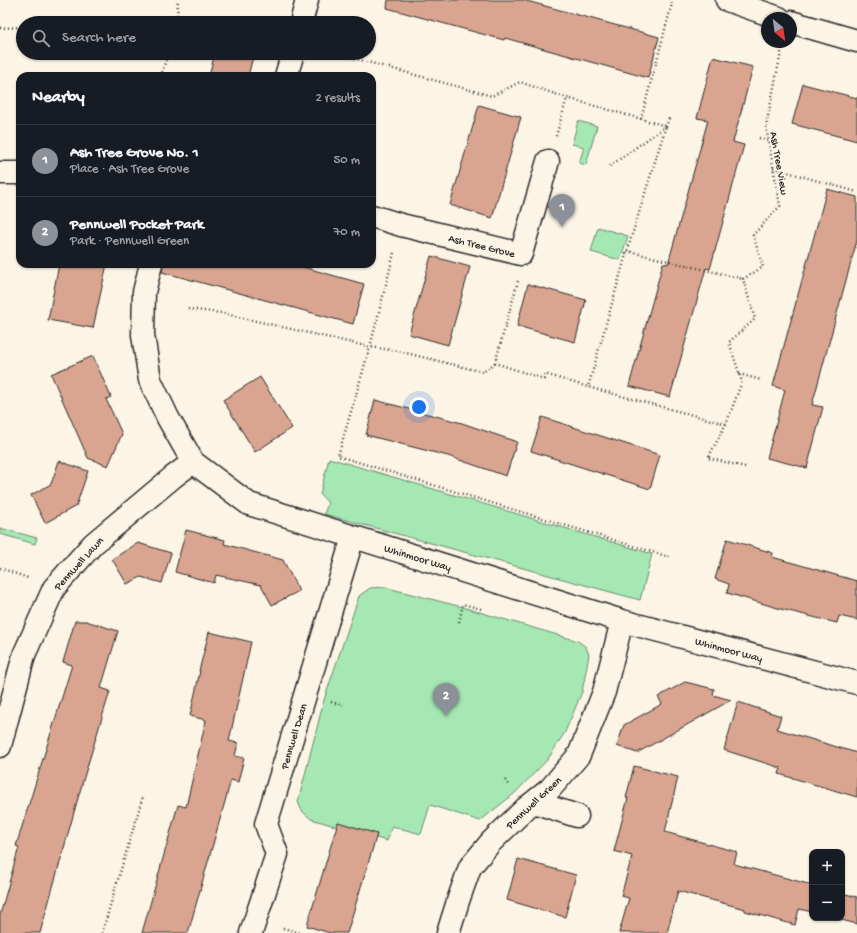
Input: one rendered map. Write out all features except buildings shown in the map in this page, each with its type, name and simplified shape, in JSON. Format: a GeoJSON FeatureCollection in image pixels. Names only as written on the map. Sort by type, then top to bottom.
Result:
{"type":"FeatureCollection","features":[{"type":"Feature","properties":{"kind":"street"},"geometry":{"type":"LineString","coordinates":[[303,16],[308,0]]}},
{"type":"Feature","properties":{"kind":"street"},"geometry":{"type":"LineString","coordinates":[[727,0],[762,12]]}},
{"type":"Feature","properties":{"kind":"street"},"geometry":{"type":"LineString","coordinates":[[797,24],[857,41]]}},
{"type":"Feature","properties":{"kind":"street"},"geometry":{"type":"LineString","coordinates":[[287,72],[291,60]]}},
{"type":"Feature","properties":{"kind":"street","name":"Ash Tree Grove"},"geometry":{"type":"LineString","coordinates":[[376,217],[401,225],[521,254],[548,161]]}},
{"type":"Feature","properties":{"kind":"street"},"geometry":{"type":"LineString","coordinates":[[0,173],[16,173]]}},
{"type":"Feature","properties":{"kind":"street","name":"Whinmoor Way"},"geometry":{"type":"LineString","coordinates":[[150,268],[144,292],[143,335],[150,380],[168,418],[193,462],[249,504],[622,621],[857,683]]}},
{"type":"Feature","properties":{"kind":"street","name":"Pennwell Lawn"},"geometry":{"type":"LineString","coordinates":[[0,746],[24,655],[54,588],[93,544],[173,476],[193,462]]}},
{"type":"Feature","properties":{"kind":"street","name":"Pennwell Dean"},"geometry":{"type":"LineString","coordinates":[[251,933],[277,854],[266,824],[353,537]]}},
{"type":"Feature","properties":{"kind":"street","name":"Pennwell Green"},"geometry":{"type":"LineString","coordinates":[[448,933],[470,868],[491,842],[550,789],[579,755],[604,692],[622,621]]}},
{"type":"Feature","properties":{"kind":"street"},"geometry":{"type":"LineString","coordinates":[[534,802],[577,816]]}},
{"type":"Feature","properties":{"kind":"path"},"geometry":{"type":"LineString","coordinates":[[177,16],[178,0]]}},
{"type":"Feature","properties":{"kind":"path"},"geometry":{"type":"LineString","coordinates":[[641,119],[673,0]]}},
{"type":"Feature","properties":{"kind":"path"},"geometry":{"type":"LineString","coordinates":[[0,28],[16,28]]}},
{"type":"Feature","properties":{"kind":"path","name":"Ash Tree View"},"geometry":{"type":"LineString","coordinates":[[743,279],[763,267],[753,235],[780,206],[766,126],[782,48]]}},
{"type":"Feature","properties":{"kind":"path"},"geometry":{"type":"LineString","coordinates":[[162,72],[166,60]]}},
{"type":"Feature","properties":{"kind":"path"},"geometry":{"type":"LineString","coordinates":[[548,161],[567,98]]}},
{"type":"Feature","properties":{"kind":"path"},"geometry":{"type":"LineString","coordinates":[[610,166],[666,126],[670,116]]}},
{"type":"Feature","properties":{"kind":"path"},"geometry":{"type":"LineString","coordinates":[[758,138],[768,140]]}},
{"type":"Feature","properties":{"kind":"path"},"geometry":{"type":"LineString","coordinates":[[773,168],[857,192]]}},
{"type":"Feature","properties":{"kind":"path"},"geometry":{"type":"LineString","coordinates":[[401,225],[370,347],[338,456],[669,558]]}},
{"type":"Feature","properties":{"kind":"path"},"geometry":{"type":"LineString","coordinates":[[627,251],[743,279],[754,319],[729,342],[742,382],[726,424],[708,458],[746,467]]}},
{"type":"Feature","properties":{"kind":"path"},"geometry":{"type":"LineString","coordinates":[[188,309],[222,313],[370,347],[398,351],[483,372],[496,363],[518,280],[521,254]]}},
{"type":"Feature","properties":{"kind":"path"},"geometry":{"type":"LineString","coordinates":[[496,363],[544,379],[545,374],[588,388],[726,424]]}},
{"type":"Feature","properties":{"kind":"path"},"geometry":{"type":"LineString","coordinates":[[739,374],[761,380]]}},
{"type":"Feature","properties":{"kind":"path"},"geometry":{"type":"LineString","coordinates":[[102,933],[143,796]]}},
{"type":"Feature","properties":{"kind":"green space"},"geometry":{"type":"Polygon","coordinates":[[[578,121],[597,126],[586,165],[579,163],[584,147],[572,144],[578,121]]]}},
{"type":"Feature","properties":{"kind":"green space"},"geometry":{"type":"Polygon","coordinates":[[[598,227],[628,236],[620,260],[591,252],[598,227]]]}},
{"type":"Feature","properties":{"kind":"green space"},"geometry":{"type":"Polygon","coordinates":[[[329,458],[652,554],[640,600],[324,514],[328,503],[320,494],[329,458]]]}},
{"type":"Feature","properties":{"kind":"green space"},"geometry":{"type":"Polygon","coordinates":[[[0,528],[37,538],[35,544],[0,534],[0,528]]]}},
{"type":"Feature","properties":{"kind":"green space"},"geometry":{"type":"Polygon","coordinates":[[[384,587],[462,607],[578,641],[586,647],[589,655],[582,692],[565,732],[548,759],[515,793],[480,821],[430,805],[421,834],[392,826],[387,841],[311,819],[302,811],[298,802],[324,700],[359,596],[370,588],[384,587]]]}},
{"type":"Feature","properties":{"kind":"place","name":"Ash Tree Grove No. 1"},"geometry":{"type":"Point","coordinates":[562,227]}},
{"type":"Feature","properties":{"kind":"place","name":"Pennwell Pocket Park"},"geometry":{"type":"Point","coordinates":[446,716]}}]}
